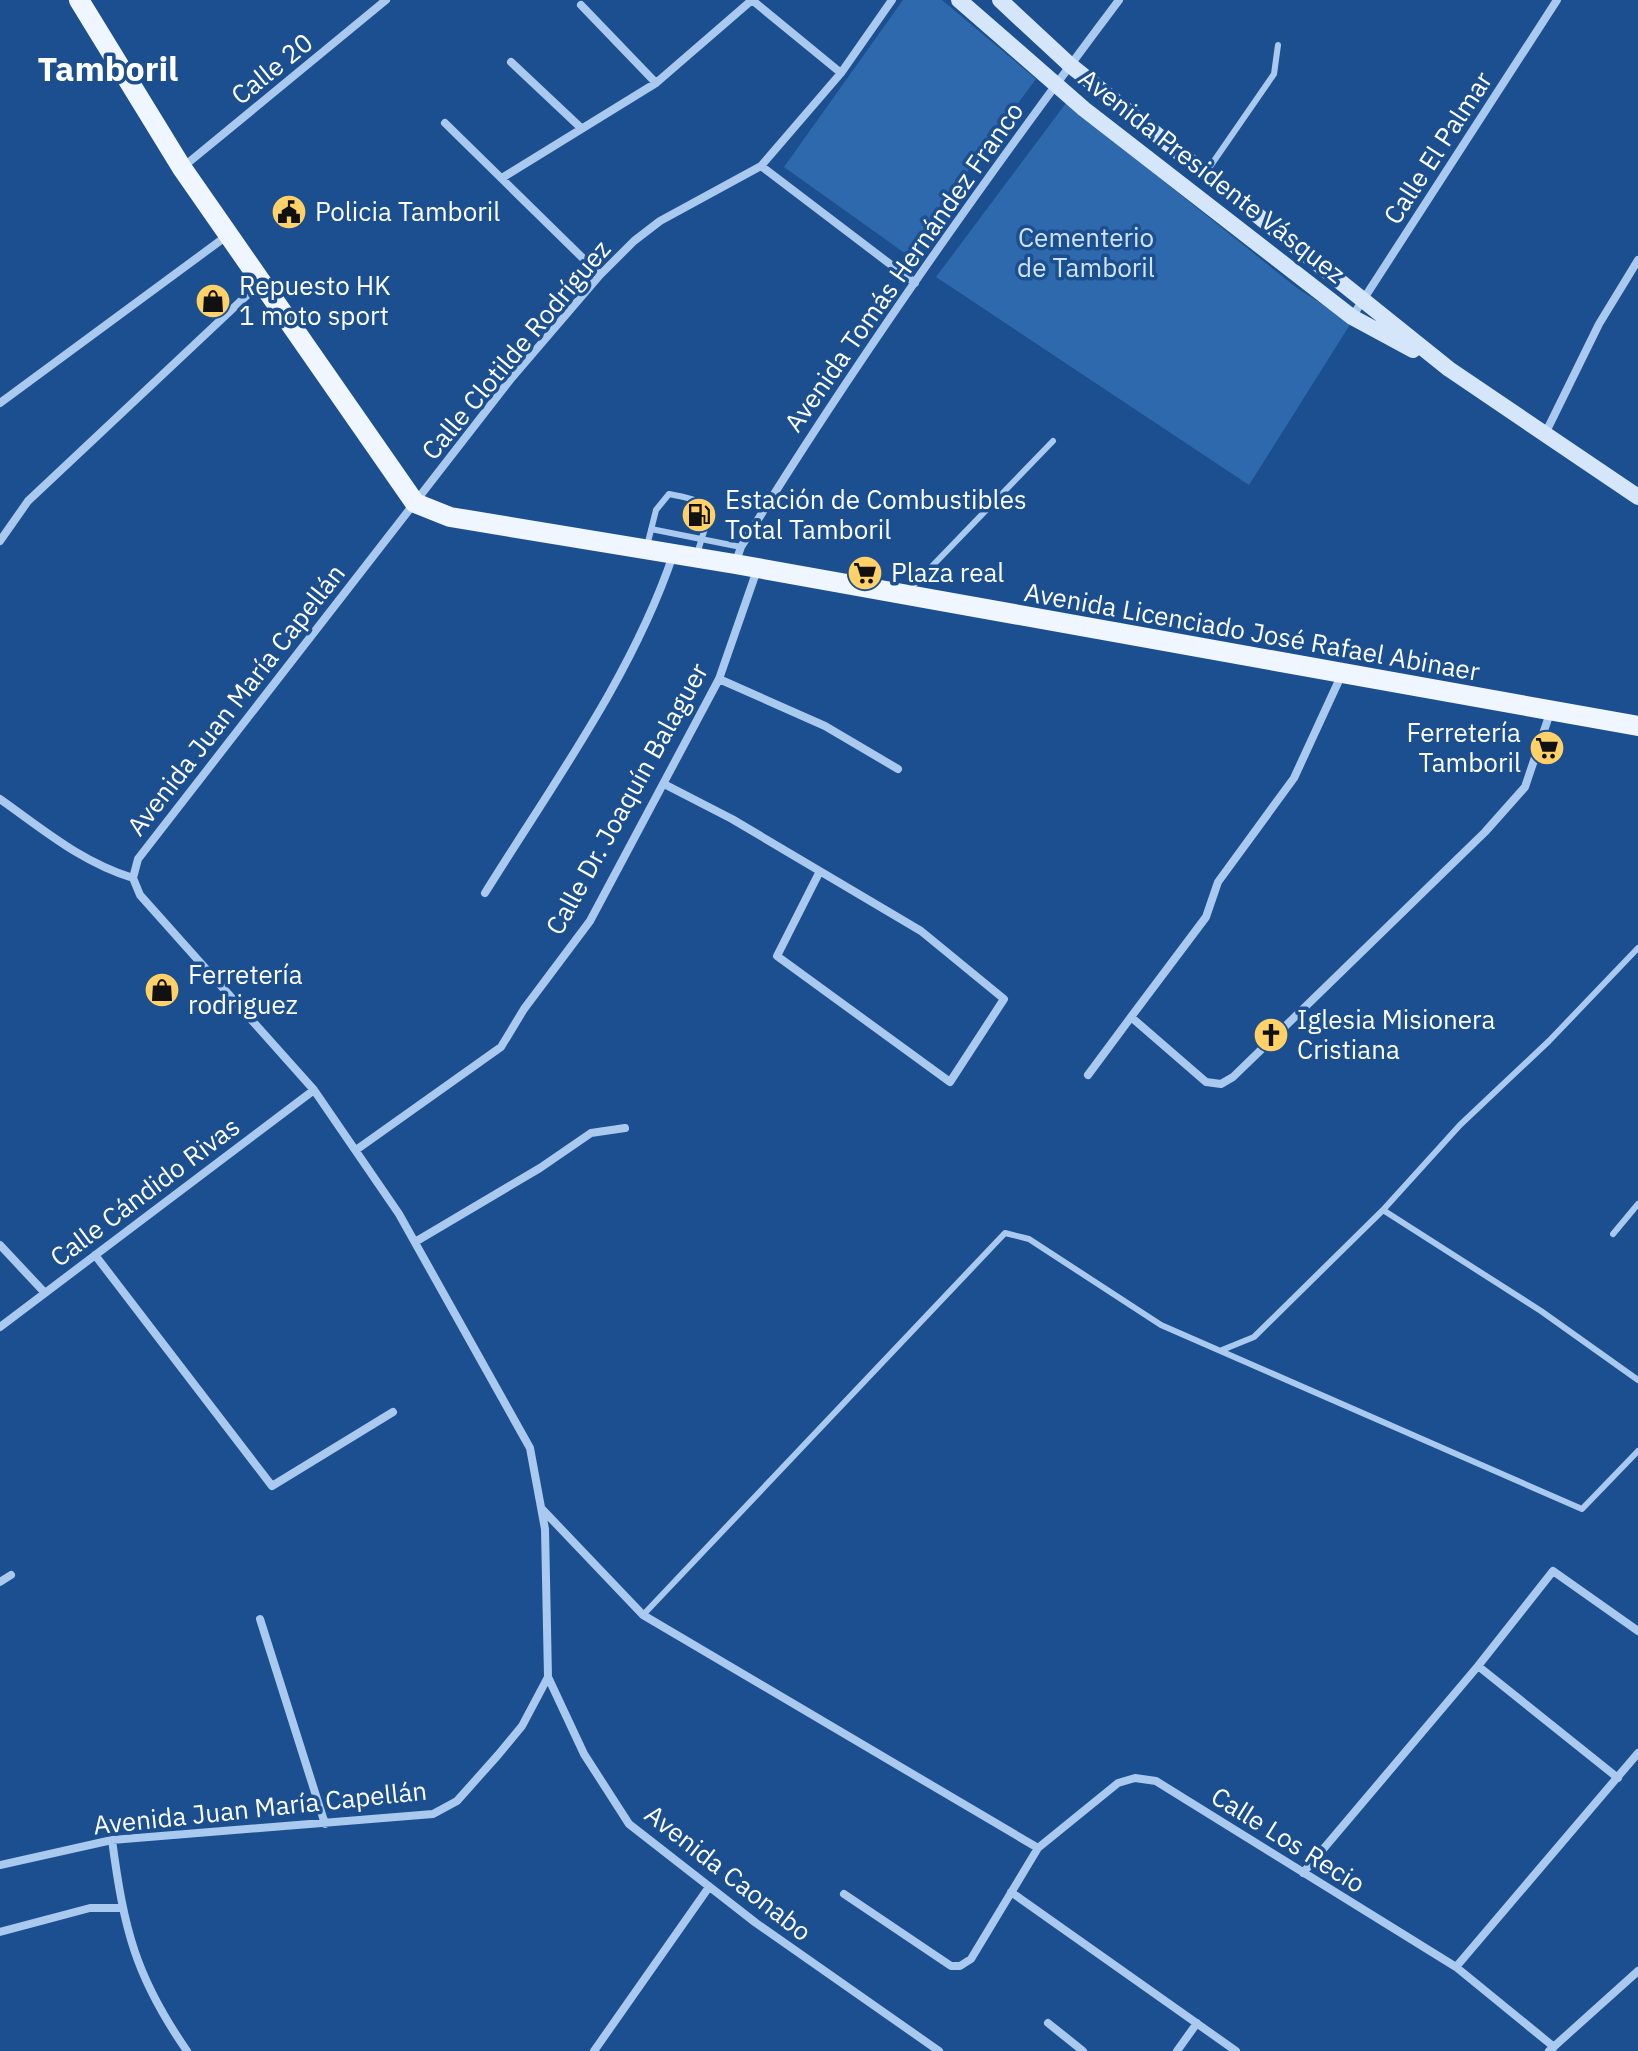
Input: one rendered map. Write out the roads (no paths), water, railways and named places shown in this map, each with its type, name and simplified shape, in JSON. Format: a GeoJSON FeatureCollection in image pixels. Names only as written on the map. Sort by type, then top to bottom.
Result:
{"type":"FeatureCollection","features":[{"type":"Feature","properties":{"kind":"main road"},"geometry":{"type":"LineString","coordinates":[[79,0],[182,168],[415,503]]}},
{"type":"Feature","properties":{"kind":"main road","name":"Avenida Licenciado José Rafael Abinaer"},"geometry":{"type":"LineString","coordinates":[[415,503],[450,517],[673,554],[699,548],[738,555],[758,569],[1550,713],[1638,726]]}},
{"type":"Feature","properties":{"kind":"street","name":"Calle 20"},"geometry":{"type":"LineString","coordinates":[[182,168],[386,0]]}},
{"type":"Feature","properties":{"kind":"street"},"geometry":{"type":"LineString","coordinates":[[502,178],[580,127],[656,83],[752,0],[841,73]]}},
{"type":"Feature","properties":{"kind":"street","name":"Calle Clotilde Rodríguez"},"geometry":{"type":"LineString","coordinates":[[415,503],[510,380],[600,275],[639,236],[660,221],[761,166],[841,73],[892,0]]}},
{"type":"Feature","properties":{"kind":"street","name":"Avenida Presidente Vásquez"},"geometry":{"type":"LineString","coordinates":[[959,0],[1056,84],[1352,317],[1449,369]]}},
{"type":"Feature","properties":{"kind":"street","name":"Avenida Presidente Vásquez"},"geometry":{"type":"LineString","coordinates":[[1000,0],[1070,65],[1449,369],[1545,434],[1636,490]]}},
{"type":"Feature","properties":{"kind":"street","name":"Avenida Tomás Hernández Franco"},"geometry":{"type":"LineString","coordinates":[[738,555],[805,444],[915,283],[1119,0]]}},
{"type":"Feature","properties":{"kind":"street","name":"Calle El Palmar"},"geometry":{"type":"LineString","coordinates":[[1352,317],[1557,0]]}},
{"type":"Feature","properties":{"kind":"street"},"geometry":{"type":"LineString","coordinates":[[581,5],[656,83]]}},
{"type":"Feature","properties":{"kind":"street"},"geometry":{"type":"LineString","coordinates":[[511,62],[580,127]]}},
{"type":"Feature","properties":{"kind":"street"},"geometry":{"type":"LineString","coordinates":[[445,123],[600,275]]}},
{"type":"Feature","properties":{"kind":"street"},"geometry":{"type":"LineString","coordinates":[[761,166],[915,283]]}},
{"type":"Feature","properties":{"kind":"street"},"geometry":{"type":"LineString","coordinates":[[0,403],[228,235]]}},
{"type":"Feature","properties":{"kind":"street"},"geometry":{"type":"LineString","coordinates":[[1545,434],[1599,324],[1638,260]]}},
{"type":"Feature","properties":{"kind":"street"},"geometry":{"type":"LineString","coordinates":[[0,541],[28,501],[261,282]]}},
{"type":"Feature","properties":{"kind":"street","name":"Avenida Juan María Capellán"},"geometry":{"type":"LineString","coordinates":[[0,1865],[112,1840],[433,1814],[457,1801],[522,1726],[548,1677],[542,1508],[530,1448],[415,1242],[356,1150],[314,1090],[140,895],[133,878],[138,859],[415,503]]}},
{"type":"Feature","properties":{"kind":"street"},"geometry":{"type":"LineString","coordinates":[[485,893],[620,672],[661,591],[673,554]]}},
{"type":"Feature","properties":{"kind":"street","name":"Calle Dr. Joaquín Balaguer"},"geometry":{"type":"LineString","coordinates":[[356,1150],[501,1047],[524,1009],[590,921],[719,679],[758,569]]}},
{"type":"Feature","properties":{"kind":"street"},"geometry":{"type":"LineString","coordinates":[[1088,1075],[1206,917],[1218,882],[1294,778],[1341,674]]}},
{"type":"Feature","properties":{"kind":"street"},"geometry":{"type":"LineString","coordinates":[[719,679],[825,726],[898,769]]}},
{"type":"Feature","properties":{"kind":"street"},"geometry":{"type":"LineString","coordinates":[[1131,1017],[1206,1082],[1221,1084],[1233,1077],[1485,832],[1525,787],[1550,713]]}},
{"type":"Feature","properties":{"kind":"street"},"geometry":{"type":"LineString","coordinates":[[664,784],[732,819],[921,931],[1004,999],[950,1082],[777,956],[819,873]]}},
{"type":"Feature","properties":{"kind":"street"},"geometry":{"type":"LineString","coordinates":[[0,799],[62,846],[100,868],[133,878]]}},
{"type":"Feature","properties":{"kind":"street","name":"Calle Cándido Rivas"},"geometry":{"type":"LineString","coordinates":[[0,1327],[314,1090]]}},
{"type":"Feature","properties":{"kind":"street"},"geometry":{"type":"LineString","coordinates":[[415,1242],[540,1168],[591,1133],[625,1128]]}},
{"type":"Feature","properties":{"kind":"street"},"geometry":{"type":"LineString","coordinates":[[0,1245],[45,1293]]}},
{"type":"Feature","properties":{"kind":"street"},"geometry":{"type":"LineString","coordinates":[[95,1255],[272,1486],[393,1412]]}},
{"type":"Feature","properties":{"kind":"street"},"geometry":{"type":"LineString","coordinates":[[542,1508],[643,1615],[1038,1848]]}},
{"type":"Feature","properties":{"kind":"street"},"geometry":{"type":"LineString","coordinates":[[1303,1873],[1478,1666],[1553,1571],[1638,1631]]}},
{"type":"Feature","properties":{"kind":"street"},"geometry":{"type":"LineString","coordinates":[[0,1582],[11,1575]]}},
{"type":"Feature","properties":{"kind":"street"},"geometry":{"type":"LineString","coordinates":[[260,1619],[325,1824]]}},
{"type":"Feature","properties":{"kind":"street"},"geometry":{"type":"LineString","coordinates":[[1478,1666],[1618,1778]]}},
{"type":"Feature","properties":{"kind":"street","name":"Avenida Caonabo"},"geometry":{"type":"LineString","coordinates":[[548,1677],[584,1754],[629,1824],[709,1887],[939,2051]]}},
{"type":"Feature","properties":{"kind":"street"},"geometry":{"type":"LineString","coordinates":[[1456,1967],[1638,1753]]}},
{"type":"Feature","properties":{"kind":"street","name":"Calle Los Recio"},"geometry":{"type":"LineString","coordinates":[[844,1894],[951,1966],[960,1966],[971,1959],[1038,1848],[1118,1783],[1135,1778],[1156,1781],[1456,1967],[1552,2049]]}},
{"type":"Feature","properties":{"kind":"street"},"geometry":{"type":"LineString","coordinates":[[112,1840],[121,1908],[136,1959],[156,2006],[187,2051]]}},
{"type":"Feature","properties":{"kind":"street"},"geometry":{"type":"LineString","coordinates":[[594,2051],[709,1887]]}},
{"type":"Feature","properties":{"kind":"street"},"geometry":{"type":"LineString","coordinates":[[1011,1892],[1236,2051]]}},
{"type":"Feature","properties":{"kind":"street"},"geometry":{"type":"LineString","coordinates":[[0,1932],[90,1908],[121,1908]]}},
{"type":"Feature","properties":{"kind":"street"},"geometry":{"type":"LineString","coordinates":[[1552,2049],[1638,1971]]}},
{"type":"Feature","properties":{"kind":"street"},"geometry":{"type":"LineString","coordinates":[[1048,2023],[1083,2051]]}},
{"type":"Feature","properties":{"kind":"street"},"geometry":{"type":"LineString","coordinates":[[1177,2051],[1197,2023]]}},
{"type":"Feature","properties":{"kind":"lane"},"geometry":{"type":"LineString","coordinates":[[1205,174],[1274,74],[1278,45]]}},
{"type":"Feature","properties":{"kind":"lane"},"geometry":{"type":"LineString","coordinates":[[904,595],[1053,441]]}},
{"type":"Feature","properties":{"kind":"lane"},"geometry":{"type":"LineString","coordinates":[[646,550],[651,529],[656,510],[669,494],[707,507],[709,523],[699,548],[651,529]]}},
{"type":"Feature","properties":{"kind":"lane"},"geometry":{"type":"LineString","coordinates":[[1222,1350],[1254,1337],[1383,1210],[1460,1125],[1638,948]]}},
{"type":"Feature","properties":{"kind":"lane"},"geometry":{"type":"LineString","coordinates":[[1613,1234],[1638,1204]]}},
{"type":"Feature","properties":{"kind":"lane"},"geometry":{"type":"LineString","coordinates":[[1383,1210],[1541,1311],[1638,1380]]}},
{"type":"Feature","properties":{"kind":"lane"},"geometry":{"type":"LineString","coordinates":[[643,1615],[1005,1233],[1029,1239],[1161,1325],[1582,1509],[1638,1451]]}},
{"type":"Feature","properties":{"kind":"place","name":"Policia Tamboril"},"geometry":{"type":"Point","coordinates":[289,212]}},
{"type":"Feature","properties":{"kind":"place","name":"Repuesto HK 1 moto sport"},"geometry":{"type":"Point","coordinates":[213,301]}},
{"type":"Feature","properties":{"kind":"place","name":"Estación de Combustibles Total Tamboril"},"geometry":{"type":"Point","coordinates":[699,515]}},
{"type":"Feature","properties":{"kind":"place","name":"Plaza real"},"geometry":{"type":"Point","coordinates":[865,573]}},
{"type":"Feature","properties":{"kind":"place","name":"Ferretería Tamboril"},"geometry":{"type":"Point","coordinates":[1547,748]}},
{"type":"Feature","properties":{"kind":"place","name":"Ferretería rodriguez"},"geometry":{"type":"Point","coordinates":[162,990]}},
{"type":"Feature","properties":{"kind":"place","name":"Iglesia Misionera Cristiana"},"geometry":{"type":"Point","coordinates":[1271,1035]}},
{"type":"Feature","properties":{"kind":"district","name":"Tamboril"},"geometry":{"type":"Point","coordinates":[108,69]}},
{"type":"Feature","properties":{"kind":"park label","name":"Cementerio de Tamboril"},"geometry":{"type":"Point","coordinates":[1086,253]}}]}
